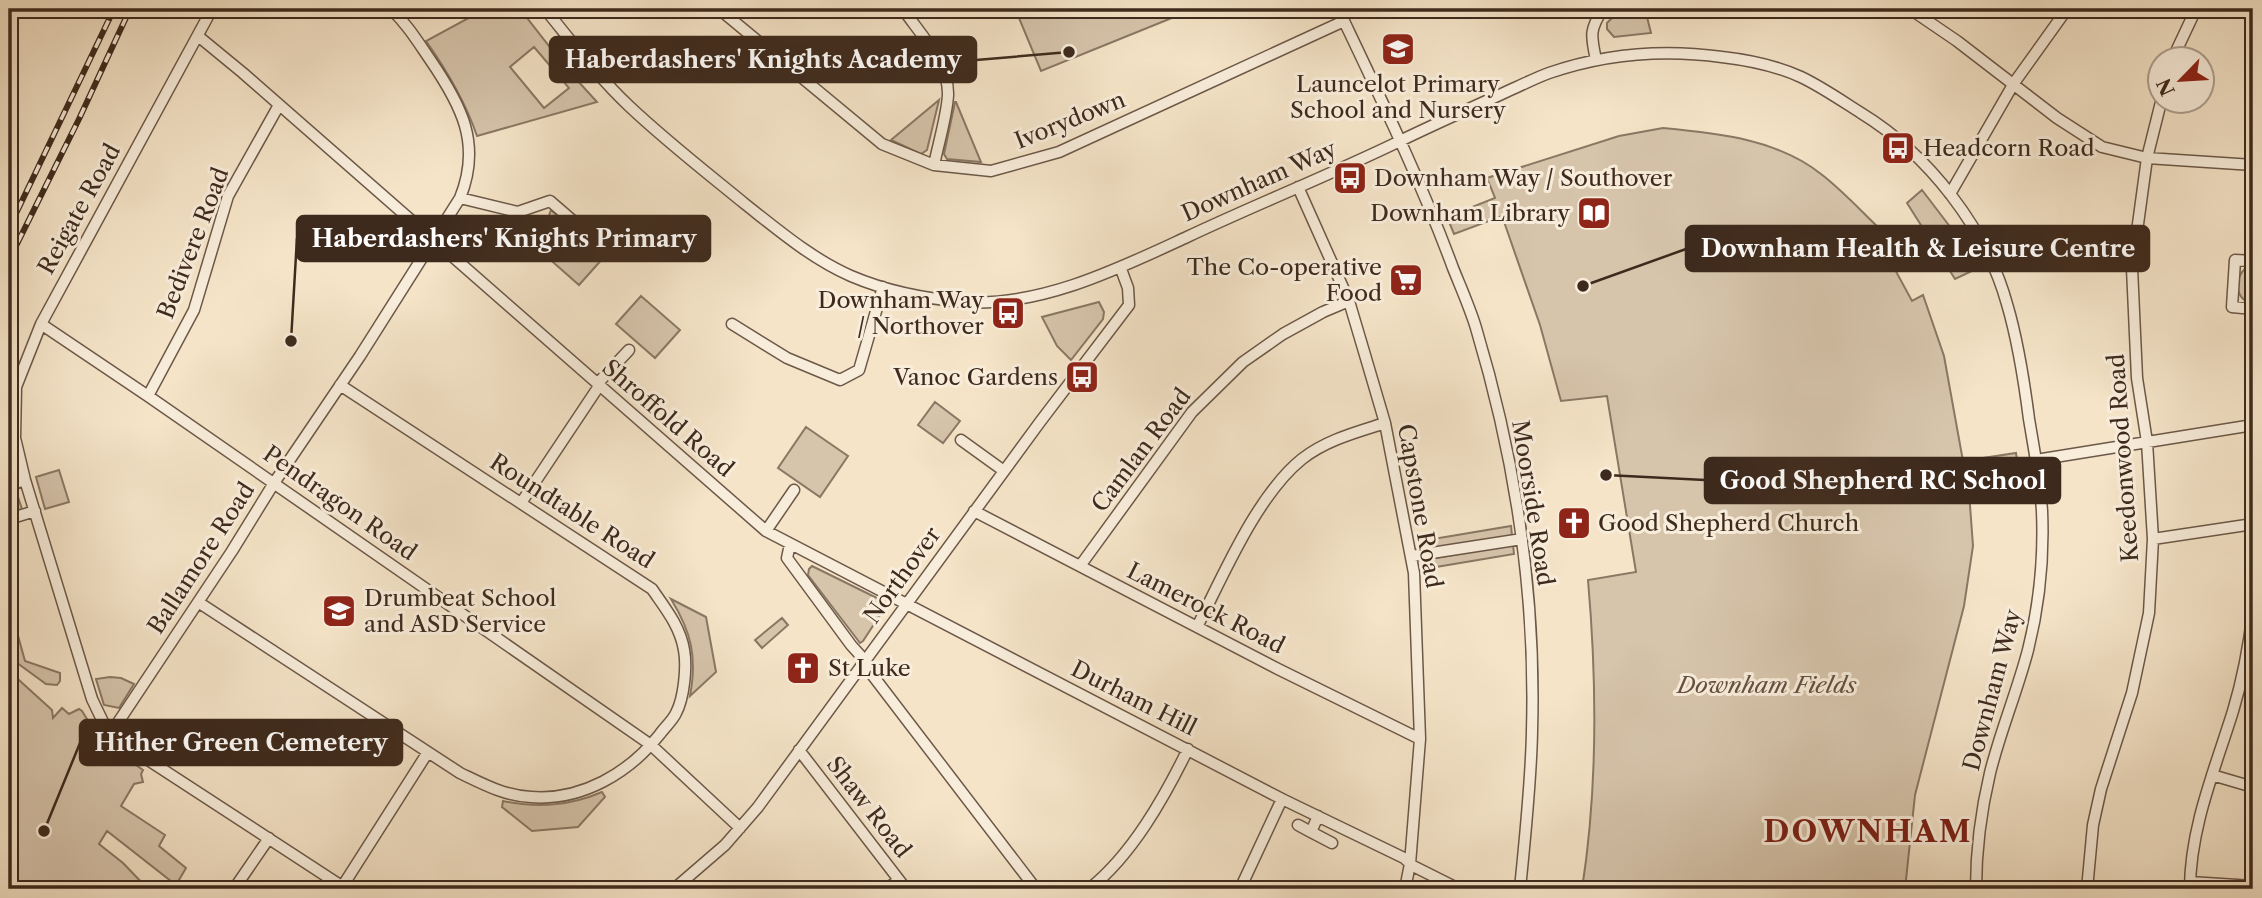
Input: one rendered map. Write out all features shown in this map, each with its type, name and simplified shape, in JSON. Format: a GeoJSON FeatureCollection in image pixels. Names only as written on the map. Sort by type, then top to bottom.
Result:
{"type":"FeatureCollection","features":[{"type":"Feature","properties":{"kind":"street","name":"Reigate Road"},"geometry":{"type":"LineString","coordinates":[[212,9],[41,324],[16,387],[15,438],[25,480],[92,699],[98,715],[111,733],[119,741],[344,888]]}},
{"type":"Feature","properties":{"kind":"street","name":"Ballamore Road"},"geometry":{"type":"LineString","coordinates":[[111,733],[460,198],[470,166],[470,142],[465,123],[444,80],[403,20],[391,9]]}},
{"type":"Feature","properties":{"kind":"street","name":"Downham Way"},"geometry":{"type":"LineString","coordinates":[[545,9],[621,99],[667,141],[789,239],[844,273],[883,287],[963,302],[999,302],[1033,296],[1121,269],[1260,202],[1541,76],[1596,60],[1656,53],[1689,53],[1747,61],[1809,81],[1892,134],[1929,169],[1950,194],[1983,244],[1998,276],[2008,305],[2023,372],[2042,509],[2042,551],[2034,623],[1991,769],[1982,811],[1976,889]]}},
{"type":"Feature","properties":{"kind":"street","name":"Ivorydown"},"geometry":{"type":"LineString","coordinates":[[719,9],[882,144],[934,165],[991,172],[1059,152],[1344,21]]}},
{"type":"Feature","properties":{"kind":"street"},"geometry":{"type":"LineString","coordinates":[[903,9],[946,76],[948,95],[934,165]]}},
{"type":"Feature","properties":{"kind":"street","name":"Moorside Road"},"geometry":{"type":"LineString","coordinates":[[1336,9],[1401,141],[1440,231],[1475,327],[1506,447],[1522,539],[1531,629],[1532,731],[1520,889]]}},
{"type":"Feature","properties":{"kind":"street"},"geometry":{"type":"LineString","coordinates":[[1596,60],[1591,35],[1593,23],[1603,9]]}},
{"type":"Feature","properties":{"kind":"street"},"geometry":{"type":"LineString","coordinates":[[1910,9],[2014,83],[2057,118],[2102,147],[2147,158],[2253,165]]}},
{"type":"Feature","properties":{"kind":"street"},"geometry":{"type":"LineString","coordinates":[[1950,194],[2014,83],[2067,9]]}},
{"type":"Feature","properties":{"kind":"street"},"geometry":{"type":"LineString","coordinates":[[2179,46],[2196,9]]}},
{"type":"Feature","properties":{"kind":"street","name":"Shroffold Road"},"geometry":{"type":"LineString","coordinates":[[198,36],[766,531],[790,544]]}},
{"type":"Feature","properties":{"kind":"street","name":"Bedivere Road"},"geometry":{"type":"LineString","coordinates":[[148,396],[194,310],[228,196],[279,106]]}},
{"type":"Feature","properties":{"kind":"street","name":"Keedonwood Road"},"geometry":{"type":"LineString","coordinates":[[2087,889],[2093,825],[2101,789],[2132,694],[2149,613],[2153,539],[2147,442],[2137,378],[2132,268],[2147,158],[2158,116]]}},
{"type":"Feature","properties":{"kind":"street","name":"Capstone Road"},"geometry":{"type":"LineString","coordinates":[[1298,187],[1349,301],[1385,423],[1412,556],[1420,739],[1410,863],[1405,889]]}},
{"type":"Feature","properties":{"kind":"street"},"geometry":{"type":"LineString","coordinates":[[460,198],[518,212],[550,201],[609,252]]}},
{"type":"Feature","properties":{"kind":"street"},"geometry":{"type":"LineString","coordinates":[[2253,261],[2235,260],[2232,307],[2253,309]]}},
{"type":"Feature","properties":{"kind":"street","name":"Northover"},"geometry":{"type":"LineString","coordinates":[[674,889],[707,863],[758,807],[974,511],[1129,305],[1128,288],[1121,269]]}},
{"type":"Feature","properties":{"kind":"street"},"geometry":{"type":"LineString","coordinates":[[732,324],[787,358],[840,380],[859,370],[883,287]]}},
{"type":"Feature","properties":{"kind":"street","name":"Camlan Road"},"geometry":{"type":"LineString","coordinates":[[1080,566],[1192,412],[1234,370],[1283,334],[1349,301]]}},
{"type":"Feature","properties":{"kind":"street","name":"Pendragon Road"},"geometry":{"type":"LineString","coordinates":[[41,324],[651,745],[740,828]]}},
{"type":"Feature","properties":{"kind":"street"},"geometry":{"type":"LineString","coordinates":[[521,503],[598,385],[629,349]]}},
{"type":"Feature","properties":{"kind":"street","name":"Roundtable Road"},"geometry":{"type":"LineString","coordinates":[[198,602],[460,774],[504,793],[532,798],[576,793],[602,783],[630,765],[651,745],[677,712],[685,678],[684,650],[676,624],[652,589],[340,385]]}},
{"type":"Feature","properties":{"kind":"street"},"geometry":{"type":"LineString","coordinates":[[1198,627],[1236,551],[1274,486],[1302,458],[1331,441],[1385,423]]}},
{"type":"Feature","properties":{"kind":"street"},"geometry":{"type":"LineString","coordinates":[[2036,460],[2253,425]]}},
{"type":"Feature","properties":{"kind":"street"},"geometry":{"type":"LineString","coordinates":[[961,440],[1004,471]]}},
{"type":"Feature","properties":{"kind":"street"},"geometry":{"type":"LineString","coordinates":[[9,485],[25,480]]}},
{"type":"Feature","properties":{"kind":"street"},"geometry":{"type":"LineString","coordinates":[[766,531],[794,490]]}},
{"type":"Feature","properties":{"kind":"street"},"geometry":{"type":"LineString","coordinates":[[9,519],[35,511]]}},
{"type":"Feature","properties":{"kind":"street","name":"Lamerock Road"},"geometry":{"type":"LineString","coordinates":[[974,511],[1420,739]]}},
{"type":"Feature","properties":{"kind":"street"},"geometry":{"type":"LineString","coordinates":[[2153,539],[2253,524]]}},
{"type":"Feature","properties":{"kind":"street"},"geometry":{"type":"LineString","coordinates":[[1412,556],[1522,539]]}},
{"type":"Feature","properties":{"kind":"street"},"geometry":{"type":"LineString","coordinates":[[790,544],[787,558],[1036,889]]}},
{"type":"Feature","properties":{"kind":"street","name":"Durham Hill"},"geometry":{"type":"LineString","coordinates":[[790,544],[1459,889]]}},
{"type":"Feature","properties":{"kind":"street"},"geometry":{"type":"LineString","coordinates":[[2253,611],[2245,665],[2204,799],[2190,886],[2253,886]]}},
{"type":"Feature","properties":{"kind":"street"},"geometry":{"type":"LineString","coordinates":[[1089,889],[1132,845],[1188,749]]}},
{"type":"Feature","properties":{"kind":"street","name":"Shaw Road"},"geometry":{"type":"LineString","coordinates":[[799,750],[903,885]]}},
{"type":"Feature","properties":{"kind":"street"},"geometry":{"type":"LineString","coordinates":[[344,888],[429,752]]}},
{"type":"Feature","properties":{"kind":"street"},"geometry":{"type":"LineString","coordinates":[[2212,775],[2253,787]]}},
{"type":"Feature","properties":{"kind":"street"},"geometry":{"type":"LineString","coordinates":[[1240,889],[1282,799]]}},
{"type":"Feature","properties":{"kind":"street"},"geometry":{"type":"LineString","coordinates":[[1311,832],[1318,817]]}},
{"type":"Feature","properties":{"kind":"street"},"geometry":{"type":"LineString","coordinates":[[1298,825],[1332,844]]}},
{"type":"Feature","properties":{"kind":"street"},"geometry":{"type":"LineString","coordinates":[[234,889],[269,838]]}},
{"type":"Feature","properties":{"kind":"street"},"geometry":{"type":"LineString","coordinates":[[886,889],[903,885]]}},
{"type":"Feature","properties":{"kind":"green space"},"geometry":{"type":"Polygon","coordinates":[[[485,9],[520,9],[597,102],[477,136],[455,87],[426,41],[485,9]],[[534,47],[510,67],[544,108],[569,88],[534,47]]]}},
{"type":"Feature","properties":{"kind":"green space"},"geometry":{"type":"Polygon","coordinates":[[[1042,9],[1194,9],[1041,71],[1019,18],[1042,9]]]}},
{"type":"Feature","properties":{"kind":"green space"},"geometry":{"type":"Polygon","coordinates":[[[1621,9],[1645,9],[1651,33],[1614,37],[1607,29],[1607,23],[1621,9]]]}},
{"type":"Feature","properties":{"kind":"green space"},"geometry":{"type":"Polygon","coordinates":[[[939,100],[927,150],[921,154],[891,140],[939,100]]]}},
{"type":"Feature","properties":{"kind":"green space"},"geometry":{"type":"Polygon","coordinates":[[[955,102],[981,162],[947,159],[944,154],[955,102]]]}},
{"type":"Feature","properties":{"kind":"green space","name":"Downham Fields"},"geometry":{"type":"Polygon","coordinates":[[[1663,128],[1704,132],[1766,145],[1804,162],[1844,194],[1880,229],[1870,236],[1892,264],[1912,301],[1923,295],[1944,356],[1963,461],[2016,453],[2019,474],[1968,478],[1973,546],[1964,606],[1915,795],[1905,889],[1582,889],[1591,812],[1594,735],[1588,580],[1636,572],[1607,396],[1561,401],[1540,325],[1502,216],[1454,234],[1447,217],[1495,198],[1487,178],[1619,136],[1663,128]]]}},
{"type":"Feature","properties":{"kind":"green space"},"geometry":{"type":"Polygon","coordinates":[[[1922,190],[1951,228],[1974,270],[1955,279],[1907,203],[1922,190]]]}},
{"type":"Feature","properties":{"kind":"green space"},"geometry":{"type":"Polygon","coordinates":[[[551,210],[604,257],[579,285],[537,248],[551,210]]]}},
{"type":"Feature","properties":{"kind":"green space"},"geometry":{"type":"Polygon","coordinates":[[[2253,265],[2253,304],[2241,297],[2238,285],[2242,273],[2253,265]]]}},
{"type":"Feature","properties":{"kind":"green space"},"geometry":{"type":"Polygon","coordinates":[[[641,296],[680,330],[655,358],[616,324],[641,296]]]}},
{"type":"Feature","properties":{"kind":"green space"},"geometry":{"type":"Polygon","coordinates":[[[1099,302],[1104,312],[1103,319],[1071,360],[1057,346],[1042,317],[1099,302]]]}},
{"type":"Feature","properties":{"kind":"green space"},"geometry":{"type":"Polygon","coordinates":[[[935,402],[960,421],[943,443],[918,425],[935,402]]]}},
{"type":"Feature","properties":{"kind":"green space"},"geometry":{"type":"Polygon","coordinates":[[[806,427],[848,456],[820,497],[778,468],[806,427]]]}},
{"type":"Feature","properties":{"kind":"green space"},"geometry":{"type":"Polygon","coordinates":[[[59,470],[69,502],[45,509],[36,477],[59,470]]]}},
{"type":"Feature","properties":{"kind":"green space"},"geometry":{"type":"Polygon","coordinates":[[[15,488],[22,509],[9,513],[9,489],[15,488]]]}},
{"type":"Feature","properties":{"kind":"green space"},"geometry":{"type":"Polygon","coordinates":[[[1511,526],[1512,536],[1422,550],[1421,541],[1511,526]]]}},
{"type":"Feature","properties":{"kind":"green space"},"geometry":{"type":"Polygon","coordinates":[[[1513,545],[1514,554],[1424,569],[1423,560],[1513,545]]]}},
{"type":"Feature","properties":{"kind":"green space"},"geometry":{"type":"Polygon","coordinates":[[[812,566],[883,601],[884,609],[860,643],[808,575],[812,566]]]}},
{"type":"Feature","properties":{"kind":"green space"},"geometry":{"type":"Polygon","coordinates":[[[671,599],[706,617],[716,672],[690,696],[693,670],[691,646],[684,623],[671,599]]]}},
{"type":"Feature","properties":{"kind":"green space"},"geometry":{"type":"Polygon","coordinates":[[[9,603],[25,661],[60,673],[57,685],[46,684],[9,657],[9,603]]]}},
{"type":"Feature","properties":{"kind":"green space"},"geometry":{"type":"Polygon","coordinates":[[[782,618],[788,625],[762,648],[755,640],[782,618]]]}},
{"type":"Feature","properties":{"kind":"green space"},"geometry":{"type":"Polygon","coordinates":[[[9,671],[52,710],[53,718],[62,708],[69,714],[79,709],[105,743],[143,770],[143,782],[134,784],[121,806],[165,835],[159,846],[186,868],[176,885],[107,831],[99,844],[123,863],[148,889],[9,889],[9,671]]]}},
{"type":"Feature","properties":{"kind":"green space"},"geometry":{"type":"Polygon","coordinates":[[[121,678],[134,684],[119,708],[104,705],[96,679],[121,678]]]}},
{"type":"Feature","properties":{"kind":"green space"},"geometry":{"type":"Polygon","coordinates":[[[602,792],[605,797],[578,827],[532,831],[502,807],[503,801],[529,805],[554,804],[602,792]]]}},
{"type":"Feature","properties":{"kind":"railway"},"geometry":{"type":"LineString","coordinates":[[9,228],[114,9]]}},
{"type":"Feature","properties":{"kind":"railway"},"geometry":{"type":"LineString","coordinates":[[9,260],[130,9]]}},
{"type":"Feature","properties":{"kind":"place","name":"Launcelot Primary School and Nursery"},"geometry":{"type":"Point","coordinates":[1398,49]}},
{"type":"Feature","properties":{"kind":"place","name":"Haberdashers' Knights Academy"},"geometry":{"type":"Point","coordinates":[1069,52]}},
{"type":"Feature","properties":{"kind":"place","name":"Headcorn Road"},"geometry":{"type":"Point","coordinates":[1898,148]}},
{"type":"Feature","properties":{"kind":"place","name":"Downham Way / Southover"},"geometry":{"type":"Point","coordinates":[1350,178]}},
{"type":"Feature","properties":{"kind":"place","name":"Downham Library"},"geometry":{"type":"Point","coordinates":[1594,213]}},
{"type":"Feature","properties":{"kind":"place","name":"The Co-operative Food"},"geometry":{"type":"Point","coordinates":[1406,280]}},
{"type":"Feature","properties":{"kind":"place","name":"Downham Health & Leisure Centre"},"geometry":{"type":"Point","coordinates":[1583,286]}},
{"type":"Feature","properties":{"kind":"place","name":"Downham Way / Northover"},"geometry":{"type":"Point","coordinates":[1008,313]}},
{"type":"Feature","properties":{"kind":"place","name":"Haberdashers' Knights Primary"},"geometry":{"type":"Point","coordinates":[291,341]}},
{"type":"Feature","properties":{"kind":"place","name":"Vanoc Gardens"},"geometry":{"type":"Point","coordinates":[1082,377]}},
{"type":"Feature","properties":{"kind":"place","name":"Good Shepherd RC School"},"geometry":{"type":"Point","coordinates":[1606,475]}},
{"type":"Feature","properties":{"kind":"place","name":"Good Shepherd Church"},"geometry":{"type":"Point","coordinates":[1574,523]}},
{"type":"Feature","properties":{"kind":"place","name":"Drumbeat School and ASD Service"},"geometry":{"type":"Point","coordinates":[339,611]}},
{"type":"Feature","properties":{"kind":"place","name":"St Luke"},"geometry":{"type":"Point","coordinates":[803,668]}},
{"type":"Feature","properties":{"kind":"place","name":"Hither Green Cemetery"},"geometry":{"type":"Point","coordinates":[44,831]}},
{"type":"Feature","properties":{"kind":"district","name":"DOWNHAM"},"geometry":{"type":"Point","coordinates":[1868,831]}}]}
